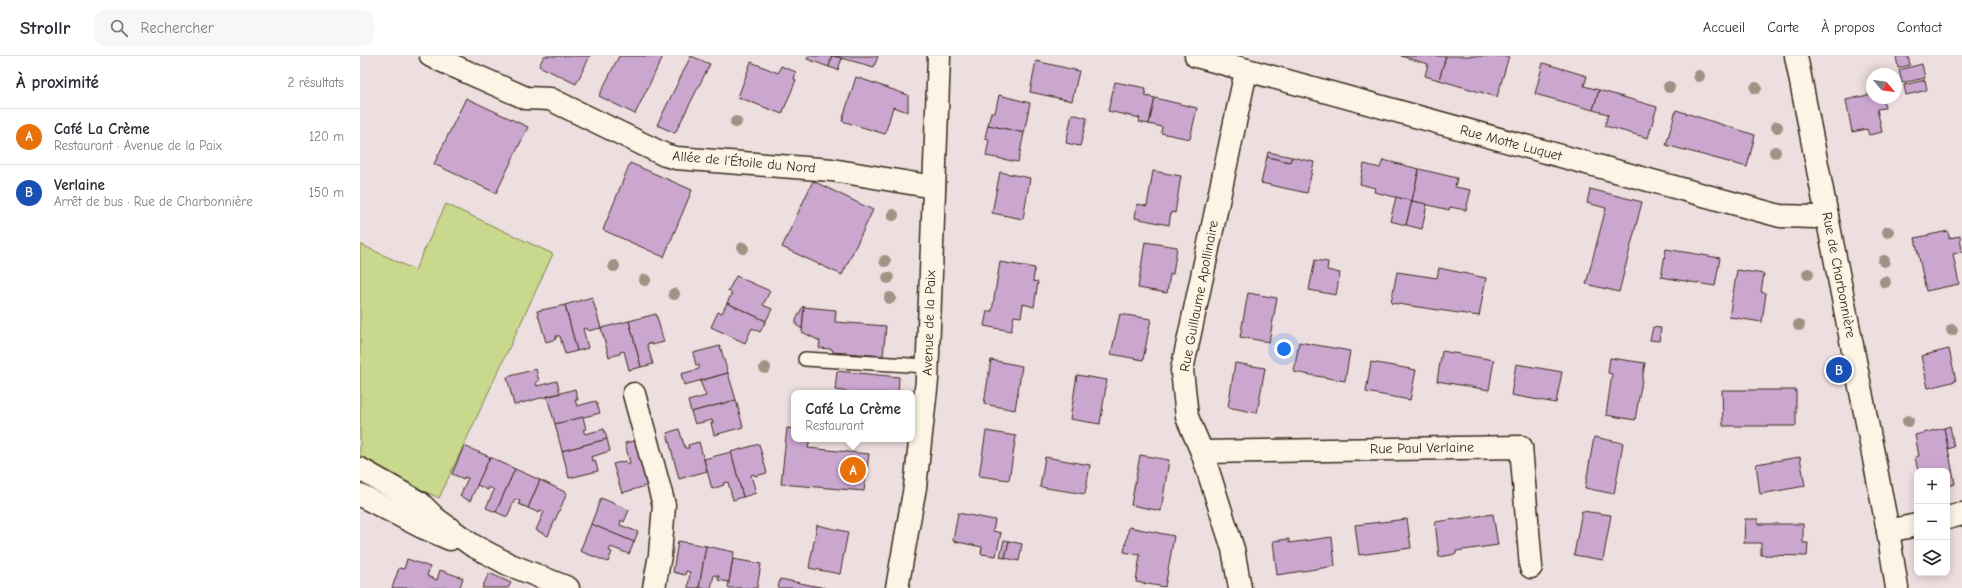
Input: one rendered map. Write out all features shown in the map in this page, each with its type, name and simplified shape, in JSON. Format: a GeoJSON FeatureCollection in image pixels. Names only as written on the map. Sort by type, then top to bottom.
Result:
{"type":"FeatureCollection","features":[{"type":"Feature","properties":{"kind":"street","name":"Allée de l'Étoile du Nord"},"geometry":{"type":"LineString","coordinates":[[431,56],[526,98],[550,99],[665,155],[676,158],[832,170],[934,187]]}},
{"type":"Feature","properties":{"kind":"street","name":"Avenue de la Paix"},"geometry":{"type":"LineString","coordinates":[[897,588],[915,487],[927,366],[939,56]]}},
{"type":"Feature","properties":{"kind":"street","name":"Rue Motte Luquet"},"geometry":{"type":"LineString","coordinates":[[1196,56],[1246,71],[1780,216],[1815,217],[1827,215]]}},
{"type":"Feature","properties":{"kind":"street","name":"Rue de Charbonnière"},"geometry":{"type":"LineString","coordinates":[[1796,56],[1888,531],[1897,588]]}},
{"type":"Feature","properties":{"kind":"street","name":"Rue Guillaume Apollinaire"},"geometry":{"type":"LineString","coordinates":[[1240,588],[1233,549],[1202,452],[1187,418],[1182,370],[1246,71]]}},
{"type":"Feature","properties":{"kind":"street"},"geometry":{"type":"LineString","coordinates":[[634,394],[664,505],[660,555],[654,588]]}},
{"type":"Feature","properties":{"kind":"street","name":"Rue Paul Verlaine"},"geometry":{"type":"LineString","coordinates":[[1202,452],[1521,447],[1531,567]]}},
{"type":"Feature","properties":{"kind":"street"},"geometry":{"type":"LineString","coordinates":[[360,470],[420,502],[436,519],[472,545],[508,564],[564,587]]}},
{"type":"Feature","properties":{"kind":"street"},"geometry":{"type":"LineString","coordinates":[[360,495],[448,539],[472,545]]}},
{"type":"Feature","properties":{"kind":"street"},"geometry":{"type":"LineString","coordinates":[[1950,517],[1962,514]]}},
{"type":"Feature","properties":{"kind":"street"},"geometry":{"type":"LineString","coordinates":[[1888,531],[1914,525]]}},
{"type":"Feature","properties":{"kind":"lane"},"geometry":{"type":"LineString","coordinates":[[805,359],[927,366]]}},
{"type":"Feature","properties":{"kind":"green space"},"geometry":{"type":"Polygon","coordinates":[[[446,204],[553,254],[439,498],[360,461],[360,244],[415,270],[446,204]]]}},
{"type":"Feature","properties":{"kind":"building"},"geometry":{"type":"Polygon","coordinates":[[[544,56],[590,56],[576,84],[539,66],[544,56]]]}},
{"type":"Feature","properties":{"kind":"building"},"geometry":{"type":"Polygon","coordinates":[[[619,56],[663,56],[635,114],[599,96],[619,56]]]}},
{"type":"Feature","properties":{"kind":"building"},"geometry":{"type":"Polygon","coordinates":[[[691,56],[710,64],[675,133],[657,125],[691,56]]]}},
{"type":"Feature","properties":{"kind":"building"},"geometry":{"type":"Polygon","coordinates":[[[808,56],[832,56],[829,67],[807,59],[808,56]]]}},
{"type":"Feature","properties":{"kind":"building"},"geometry":{"type":"Polygon","coordinates":[[[832,56],[842,58],[838,70],[829,67],[832,56]]]}},
{"type":"Feature","properties":{"kind":"building"},"geometry":{"type":"Polygon","coordinates":[[[834,56],[878,56],[874,67],[834,56]]]}},
{"type":"Feature","properties":{"kind":"building"},"geometry":{"type":"Polygon","coordinates":[[[1401,56],[1446,56],[1439,80],[1425,76],[1428,64],[1401,56]]]}},
{"type":"Feature","properties":{"kind":"building"},"geometry":{"type":"Polygon","coordinates":[[[1446,56],[1509,56],[1497,97],[1439,80],[1446,56]]]}},
{"type":"Feature","properties":{"kind":"building"},"geometry":{"type":"Polygon","coordinates":[[[1896,56],[1908,56],[1910,65],[1898,68],[1896,56]]]}},
{"type":"Feature","properties":{"kind":"building"},"geometry":{"type":"Polygon","coordinates":[[[1036,61],[1079,71],[1072,101],[1030,92],[1036,61]]]}},
{"type":"Feature","properties":{"kind":"building"},"geometry":{"type":"Polygon","coordinates":[[[751,62],[778,73],[781,66],[796,72],[794,79],[796,80],[782,114],[738,97],[751,62]]]}},
{"type":"Feature","properties":{"kind":"building"},"geometry":{"type":"Polygon","coordinates":[[[1543,63],[1587,76],[1584,86],[1599,90],[1593,110],[1535,94],[1543,63]]]}},
{"type":"Feature","properties":{"kind":"building"},"geometry":{"type":"Polygon","coordinates":[[[1922,64],[1925,78],[1902,83],[1902,69],[1922,64]]]}},
{"type":"Feature","properties":{"kind":"building"},"geometry":{"type":"Polygon","coordinates":[[[856,77],[908,95],[908,112],[893,107],[885,134],[842,121],[856,77]]]}},
{"type":"Feature","properties":{"kind":"building"},"geometry":{"type":"Polygon","coordinates":[[[1925,80],[1927,90],[1906,95],[1904,85],[1925,80]]]}},
{"type":"Feature","properties":{"kind":"building"},"geometry":{"type":"Polygon","coordinates":[[[1115,82],[1146,88],[1145,96],[1155,98],[1149,124],[1139,122],[1140,118],[1108,111],[1115,82]]]}},
{"type":"Feature","properties":{"kind":"building"},"geometry":{"type":"Polygon","coordinates":[[[1599,90],[1657,107],[1648,138],[1605,126],[1608,114],[1593,110],[1599,90]]]}},
{"type":"Feature","properties":{"kind":"building"},"geometry":{"type":"Polygon","coordinates":[[[999,95],[1030,103],[1024,133],[988,125],[991,112],[995,113],[999,95]]]}},
{"type":"Feature","properties":{"kind":"building"},"geometry":{"type":"Polygon","coordinates":[[[1866,95],[1866,104],[1884,104],[1885,108],[1877,109],[1882,132],[1869,135],[1867,129],[1852,132],[1846,100],[1866,95]]]}},
{"type":"Feature","properties":{"kind":"building"},"geometry":{"type":"Polygon","coordinates":[[[466,98],[528,127],[496,193],[434,164],[466,98]]]}},
{"type":"Feature","properties":{"kind":"building"},"geometry":{"type":"Polygon","coordinates":[[[1155,98],[1197,108],[1190,139],[1161,133],[1162,127],[1149,124],[1155,98]]]}},
{"type":"Feature","properties":{"kind":"building"},"geometry":{"type":"Polygon","coordinates":[[[1676,110],[1755,135],[1747,167],[1666,145],[1676,110]]]}},
{"type":"Feature","properties":{"kind":"building"},"geometry":{"type":"Polygon","coordinates":[[[1072,114],[1087,118],[1080,146],[1066,143],[1072,114]]]}},
{"type":"Feature","properties":{"kind":"building"},"geometry":{"type":"Polygon","coordinates":[[[988,125],[1024,133],[1018,162],[986,156],[989,139],[985,138],[988,125]]]}},
{"type":"Feature","properties":{"kind":"building"},"geometry":{"type":"Polygon","coordinates":[[[1268,152],[1292,157],[1290,162],[1267,157],[1268,152]]]}},
{"type":"Feature","properties":{"kind":"building"},"geometry":{"type":"Polygon","coordinates":[[[1267,157],[1290,162],[1292,157],[1314,162],[1307,193],[1261,183],[1267,157]]]}},
{"type":"Feature","properties":{"kind":"building"},"geometry":{"type":"Polygon","coordinates":[[[1383,160],[1419,169],[1412,201],[1374,192],[1375,188],[1360,184],[1364,164],[1380,168],[1383,160]]]}},
{"type":"Feature","properties":{"kind":"building"},"geometry":{"type":"Polygon","coordinates":[[[630,163],[692,190],[664,257],[603,230],[630,163]]]}},
{"type":"Feature","properties":{"kind":"building"},"geometry":{"type":"Polygon","coordinates":[[[1419,169],[1457,178],[1455,187],[1471,190],[1466,210],[1450,207],[1449,210],[1412,201],[1419,169]]]}},
{"type":"Feature","properties":{"kind":"building"},"geometry":{"type":"Polygon","coordinates":[[[1153,171],[1181,176],[1175,213],[1171,212],[1169,225],[1135,218],[1137,204],[1147,206],[1153,171]]]}},
{"type":"Feature","properties":{"kind":"building"},"geometry":{"type":"Polygon","coordinates":[[[1000,172],[1030,178],[1023,219],[992,213],[1000,172]]]}},
{"type":"Feature","properties":{"kind":"building"},"geometry":{"type":"Polygon","coordinates":[[[813,181],[873,210],[842,275],[782,247],[813,181]]]}},
{"type":"Feature","properties":{"kind":"building"},"geometry":{"type":"Polygon","coordinates":[[[1590,189],[1642,202],[1619,292],[1586,284],[1606,208],[1587,203],[1590,189]]]}},
{"type":"Feature","properties":{"kind":"building"},"geometry":{"type":"Polygon","coordinates":[[[1396,197],[1412,201],[1406,225],[1390,221],[1396,197]]]}},
{"type":"Feature","properties":{"kind":"building"},"geometry":{"type":"Polygon","coordinates":[[[1412,201],[1427,204],[1422,229],[1406,225],[1412,201]]]}},
{"type":"Feature","properties":{"kind":"building"},"geometry":{"type":"Polygon","coordinates":[[[1948,231],[1949,238],[1960,236],[1962,252],[1953,254],[1959,284],[1926,291],[1915,238],[1948,231]]]}},
{"type":"Feature","properties":{"kind":"building"},"geometry":{"type":"Polygon","coordinates":[[[1145,242],[1177,247],[1173,274],[1170,274],[1167,293],[1138,288],[1145,242]]]}},
{"type":"Feature","properties":{"kind":"building"},"geometry":{"type":"Polygon","coordinates":[[[1666,249],[1720,258],[1715,286],[1661,277],[1666,249]]]}},
{"type":"Feature","properties":{"kind":"building"},"geometry":{"type":"Polygon","coordinates":[[[1315,260],[1328,262],[1327,270],[1340,273],[1336,295],[1309,290],[1315,260]]]}},
{"type":"Feature","properties":{"kind":"building"},"geometry":{"type":"Polygon","coordinates":[[[1000,262],[1035,268],[1033,281],[1038,282],[1034,307],[1023,304],[1021,317],[1014,316],[1011,331],[984,326],[987,311],[992,311],[1000,262]]]}},
{"type":"Feature","properties":{"kind":"building"},"geometry":{"type":"Polygon","coordinates":[[[1439,268],[1486,278],[1479,316],[1391,303],[1397,272],[1437,278],[1439,268]]]}},
{"type":"Feature","properties":{"kind":"building"},"geometry":{"type":"Polygon","coordinates":[[[1737,270],[1764,274],[1761,292],[1766,293],[1762,322],[1729,317],[1737,270]]]}},
{"type":"Feature","properties":{"kind":"building"},"geometry":{"type":"Polygon","coordinates":[[[736,276],[770,291],[763,305],[772,309],[766,321],[727,303],[732,293],[728,291],[736,276]]]}},
{"type":"Feature","properties":{"kind":"building"},"geometry":{"type":"Polygon","coordinates":[[[1248,293],[1277,298],[1269,342],[1240,337],[1248,293]]]}},
{"type":"Feature","properties":{"kind":"building"},"geometry":{"type":"Polygon","coordinates":[[[592,297],[601,328],[588,331],[587,328],[583,329],[588,348],[577,351],[565,305],[592,297]]]}},
{"type":"Feature","properties":{"kind":"building"},"geometry":{"type":"Polygon","coordinates":[[[727,303],[766,321],[760,332],[752,328],[745,343],[711,327],[718,312],[722,313],[727,303]]]}},
{"type":"Feature","properties":{"kind":"building"},"geometry":{"type":"Polygon","coordinates":[[[565,305],[577,351],[565,354],[560,336],[556,336],[556,339],[546,342],[537,311],[565,305]]]}},
{"type":"Feature","properties":{"kind":"building"},"geometry":{"type":"Polygon","coordinates":[[[803,306],[802,329],[796,325],[796,320],[803,306]]]}},
{"type":"Feature","properties":{"kind":"building"},"geometry":{"type":"Polygon","coordinates":[[[804,307],[836,310],[835,322],[886,326],[883,356],[833,352],[832,349],[819,348],[820,341],[802,332],[804,307]]]}},
{"type":"Feature","properties":{"kind":"building"},"geometry":{"type":"Polygon","coordinates":[[[656,314],[664,342],[652,345],[651,343],[647,344],[653,364],[641,367],[629,321],[656,314]]]}},
{"type":"Feature","properties":{"kind":"building"},"geometry":{"type":"Polygon","coordinates":[[[1120,314],[1151,319],[1143,360],[1111,354],[1120,314]]]}},
{"type":"Feature","properties":{"kind":"building"},"geometry":{"type":"Polygon","coordinates":[[[629,321],[641,367],[629,370],[624,351],[620,352],[620,354],[609,357],[601,328],[629,321]]]}},
{"type":"Feature","properties":{"kind":"building"},"geometry":{"type":"Polygon","coordinates":[[[1653,327],[1661,328],[1659,341],[1650,340],[1653,327]]]}},
{"type":"Feature","properties":{"kind":"building"},"geometry":{"type":"Polygon","coordinates":[[[1299,342],[1350,351],[1345,381],[1294,372],[1299,342]]]}},
{"type":"Feature","properties":{"kind":"building"},"geometry":{"type":"Polygon","coordinates":[[[720,346],[728,373],[684,385],[681,374],[699,369],[699,365],[696,365],[693,353],[720,346]]]}},
{"type":"Feature","properties":{"kind":"building"},"geometry":{"type":"Polygon","coordinates":[[[1949,349],[1956,381],[1928,388],[1921,356],[1949,349]]]}},
{"type":"Feature","properties":{"kind":"building"},"geometry":{"type":"Polygon","coordinates":[[[1442,351],[1494,360],[1489,390],[1437,381],[1442,351]]]}},
{"type":"Feature","properties":{"kind":"building"},"geometry":{"type":"Polygon","coordinates":[[[1610,358],[1645,363],[1635,420],[1606,415],[1612,374],[1608,373],[1610,358]]]}},
{"type":"Feature","properties":{"kind":"building"},"geometry":{"type":"Polygon","coordinates":[[[991,360],[1022,366],[1015,410],[984,404],[991,360]]]}},
{"type":"Feature","properties":{"kind":"building"},"geometry":{"type":"Polygon","coordinates":[[[1371,362],[1416,370],[1410,400],[1366,392],[1371,362]]]}},
{"type":"Feature","properties":{"kind":"building"},"geometry":{"type":"Polygon","coordinates":[[[1235,363],[1265,368],[1257,413],[1228,407],[1235,363]]]}},
{"type":"Feature","properties":{"kind":"building"},"geometry":{"type":"Polygon","coordinates":[[[1516,364],[1562,372],[1556,403],[1511,395],[1516,364]]]}},
{"type":"Feature","properties":{"kind":"building"},"geometry":{"type":"Polygon","coordinates":[[[536,369],[539,381],[536,382],[537,386],[557,381],[560,393],[514,405],[507,377],[536,369]]]}},
{"type":"Feature","properties":{"kind":"building"},"geometry":{"type":"Polygon","coordinates":[[[837,371],[899,377],[898,390],[835,390],[837,371]]]}},
{"type":"Feature","properties":{"kind":"building"},"geometry":{"type":"Polygon","coordinates":[[[728,373],[736,400],[691,412],[688,401],[706,396],[700,381],[728,373]]]}},
{"type":"Feature","properties":{"kind":"building"},"geometry":{"type":"Polygon","coordinates":[[[1077,375],[1107,380],[1100,424],[1070,419],[1077,375]]]}},
{"type":"Feature","properties":{"kind":"building"},"geometry":{"type":"Polygon","coordinates":[[[575,389],[578,400],[575,400],[577,406],[596,401],[600,413],[555,424],[547,397],[575,389]]]}},
{"type":"Feature","properties":{"kind":"building"},"geometry":{"type":"Polygon","coordinates":[[[1722,390],[1796,390],[1796,426],[1723,426],[1722,390]]]}},
{"type":"Feature","properties":{"kind":"building"},"geometry":{"type":"Polygon","coordinates":[[[736,400],[743,427],[714,435],[711,423],[713,423],[712,420],[695,424],[691,412],[736,400]]]}},
{"type":"Feature","properties":{"kind":"building"},"geometry":{"type":"Polygon","coordinates":[[[583,417],[586,429],[583,430],[585,434],[604,429],[607,439],[562,451],[555,424],[583,417]]]}},
{"type":"Feature","properties":{"kind":"building"},"geometry":{"type":"Polygon","coordinates":[[[1950,426],[1954,447],[1948,449],[1944,428],[1950,426]]]}},
{"type":"Feature","properties":{"kind":"building"},"geometry":{"type":"Polygon","coordinates":[[[787,428],[791,429],[791,442],[809,442],[808,448],[869,454],[864,491],[781,484],[787,428]]]}},
{"type":"Feature","properties":{"kind":"building"},"geometry":{"type":"Polygon","coordinates":[[[1944,428],[1955,484],[1950,485],[1950,468],[1917,468],[1915,457],[1919,456],[1915,435],[1944,428]]]}},
{"type":"Feature","properties":{"kind":"building"},"geometry":{"type":"Polygon","coordinates":[[[679,429],[685,448],[689,448],[688,445],[699,442],[707,471],[679,479],[667,433],[679,429]]]}},
{"type":"Feature","properties":{"kind":"building"},"geometry":{"type":"Polygon","coordinates":[[[986,431],[1016,436],[1009,480],[979,476],[986,431]]]}},
{"type":"Feature","properties":{"kind":"building"},"geometry":{"type":"Polygon","coordinates":[[[1594,437],[1623,443],[1614,494],[1585,488],[1594,437]]]}},
{"type":"Feature","properties":{"kind":"building"},"geometry":{"type":"Polygon","coordinates":[[[607,439],[610,451],[591,457],[592,461],[595,460],[598,471],[569,478],[562,451],[607,439]]]}},
{"type":"Feature","properties":{"kind":"building"},"geometry":{"type":"Polygon","coordinates":[[[637,440],[649,485],[622,493],[613,464],[626,461],[627,464],[630,463],[625,443],[637,440]]]}},
{"type":"Feature","properties":{"kind":"building"},"geometry":{"type":"Polygon","coordinates":[[[759,444],[767,473],[755,476],[754,474],[751,475],[756,493],[743,497],[731,452],[759,444]]]}},
{"type":"Feature","properties":{"kind":"building"},"geometry":{"type":"Polygon","coordinates":[[[464,446],[490,457],[470,501],[460,496],[468,478],[464,477],[464,479],[452,474],[464,446]]]}},
{"type":"Feature","properties":{"kind":"building"},"geometry":{"type":"Polygon","coordinates":[[[731,452],[743,497],[733,500],[728,482],[712,489],[704,459],[731,452]]]}},
{"type":"Feature","properties":{"kind":"building"},"geometry":{"type":"Polygon","coordinates":[[[1140,455],[1169,460],[1161,511],[1131,505],[1140,455]]]}},
{"type":"Feature","properties":{"kind":"building"},"geometry":{"type":"Polygon","coordinates":[[[490,457],[515,469],[496,512],[486,508],[494,490],[489,487],[488,490],[477,485],[490,457]]]}},
{"type":"Feature","properties":{"kind":"building"},"geometry":{"type":"Polygon","coordinates":[[[1045,457],[1090,465],[1085,494],[1040,487],[1045,457]]]}},
{"type":"Feature","properties":{"kind":"building"},"geometry":{"type":"Polygon","coordinates":[[[1800,457],[1805,486],[1760,494],[1756,464],[1800,457]]]}},
{"type":"Feature","properties":{"kind":"building"},"geometry":{"type":"Polygon","coordinates":[[[515,469],[540,480],[528,508],[519,504],[520,501],[515,499],[507,517],[496,512],[515,469]]]}},
{"type":"Feature","properties":{"kind":"building"},"geometry":{"type":"Polygon","coordinates":[[[540,480],[567,493],[548,536],[536,530],[544,512],[540,510],[539,513],[528,508],[540,480]]]}},
{"type":"Feature","properties":{"kind":"building"},"geometry":{"type":"Polygon","coordinates":[[[601,498],[629,510],[624,522],[621,520],[620,525],[638,532],[634,542],[591,524],[601,498]]]}},
{"type":"Feature","properties":{"kind":"building"},"geometry":{"type":"Polygon","coordinates":[[[1582,511],[1611,515],[1603,560],[1574,555],[1582,511]]]}},
{"type":"Feature","properties":{"kind":"building"},"geometry":{"type":"Polygon","coordinates":[[[958,513],[995,520],[993,531],[1001,533],[996,556],[981,554],[982,547],[953,541],[958,513]]]}},
{"type":"Feature","properties":{"kind":"building"},"geometry":{"type":"Polygon","coordinates":[[[1493,514],[1498,545],[1456,551],[1456,554],[1439,557],[1435,522],[1493,514]]]}},
{"type":"Feature","properties":{"kind":"building"},"geometry":{"type":"Polygon","coordinates":[[[1407,519],[1411,548],[1359,555],[1355,525],[1407,519]]]}},
{"type":"Feature","properties":{"kind":"building"},"geometry":{"type":"Polygon","coordinates":[[[1745,519],[1758,519],[1758,524],[1803,524],[1803,543],[1808,543],[1807,556],[1761,555],[1761,543],[1744,543],[1745,519]]]}},
{"type":"Feature","properties":{"kind":"building"},"geometry":{"type":"Polygon","coordinates":[[[591,524],[634,542],[629,554],[611,547],[609,551],[612,552],[608,562],[580,551],[591,524]]]}},
{"type":"Feature","properties":{"kind":"building"},"geometry":{"type":"Polygon","coordinates":[[[817,525],[848,532],[840,574],[809,568],[817,525]]]}},
{"type":"Feature","properties":{"kind":"building"},"geometry":{"type":"Polygon","coordinates":[[[1129,527],[1174,536],[1165,587],[1136,582],[1140,555],[1124,552],[1129,527]]]}},
{"type":"Feature","properties":{"kind":"building"},"geometry":{"type":"Polygon","coordinates":[[[1332,537],[1335,566],[1277,575],[1273,541],[1289,539],[1289,543],[1332,537]]]}},
{"type":"Feature","properties":{"kind":"building"},"geometry":{"type":"Polygon","coordinates":[[[1004,540],[1009,541],[1005,558],[1000,557],[1004,540]]]}},
{"type":"Feature","properties":{"kind":"building"},"geometry":{"type":"Polygon","coordinates":[[[678,541],[706,546],[699,588],[688,588],[690,572],[686,571],[685,575],[673,572],[678,541]]]}},
{"type":"Feature","properties":{"kind":"building"},"geometry":{"type":"Polygon","coordinates":[[[1009,541],[1022,544],[1019,561],[1005,558],[1009,541]]]}},
{"type":"Feature","properties":{"kind":"building"},"geometry":{"type":"Polygon","coordinates":[[[706,546],[734,552],[729,582],[718,580],[719,576],[714,575],[711,588],[699,588],[706,546]]]}},
{"type":"Feature","properties":{"kind":"building"},"geometry":{"type":"Polygon","coordinates":[[[407,559],[430,567],[427,576],[437,580],[440,570],[463,578],[460,587],[463,588],[392,588],[399,568],[404,569],[407,559]]]}},
{"type":"Feature","properties":{"kind":"building"},"geometry":{"type":"Polygon","coordinates":[[[733,559],[761,564],[757,588],[728,588],[733,559]]]}},
{"type":"Feature","properties":{"kind":"building"},"geometry":{"type":"Polygon","coordinates":[[[489,573],[511,583],[508,588],[482,588],[489,573]]]}},
{"type":"Feature","properties":{"kind":"building"},"geometry":{"type":"Polygon","coordinates":[[[780,579],[825,588],[778,588],[780,579]]]}},
{"type":"Feature","properties":{"kind":"place","name":"Verlaine"},"geometry":{"type":"Point","coordinates":[1839,370]}},
{"type":"Feature","properties":{"kind":"place","name":"Café La Crème"},"geometry":{"type":"Point","coordinates":[853,470]}}]}
